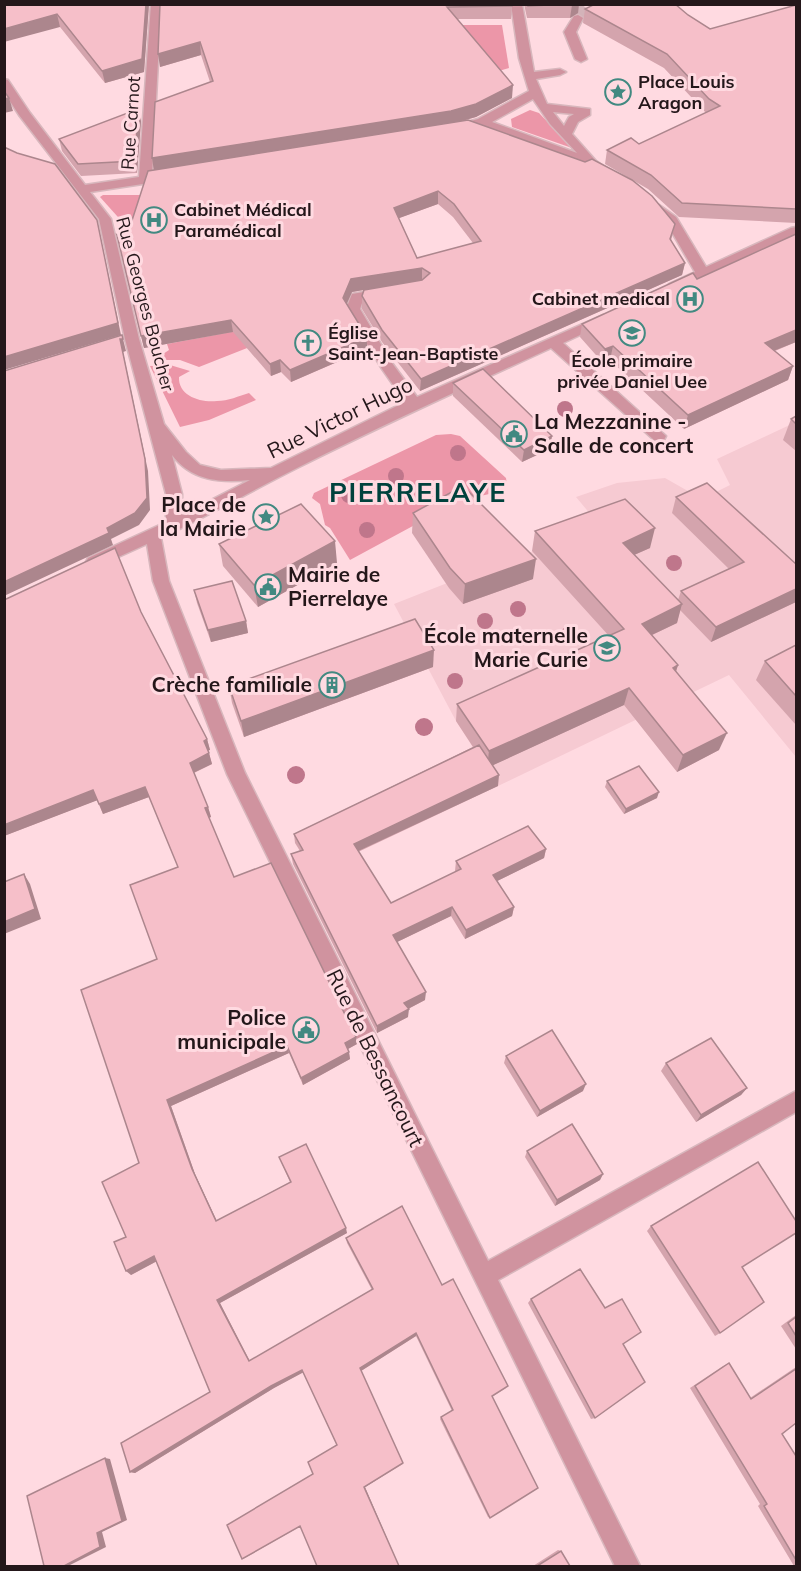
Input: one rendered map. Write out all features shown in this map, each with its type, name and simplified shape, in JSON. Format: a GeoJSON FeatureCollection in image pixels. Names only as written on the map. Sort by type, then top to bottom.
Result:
{"type":"FeatureCollection","features":[{"type":"Feature","properties":{"kind":"street","name":"Rue Carnot"},"geometry":{"type":"LineString","coordinates":[[82,189],[146,180],[156,4]]}},
{"type":"Feature","properties":{"kind":"street"},"geometry":{"type":"LineString","coordinates":[[516,4],[531,76],[543,107],[591,163]]}},
{"type":"Feature","properties":{"kind":"street"},"geometry":{"type":"LineString","coordinates":[[578,18],[570,32],[581,58]]}},
{"type":"Feature","properties":{"kind":"street"},"geometry":{"type":"LineString","coordinates":[[531,76],[560,72]]}},
{"type":"Feature","properties":{"kind":"street","name":"Rue Georges Boucher"},"geometry":{"type":"LineString","coordinates":[[4,82],[24,115],[105,219],[127,340],[156,422],[174,494],[174,525]]}},
{"type":"Feature","properties":{"kind":"street"},"geometry":{"type":"LineString","coordinates":[[439,132],[482,122],[536,92]]}},
{"type":"Feature","properties":{"kind":"street"},"geometry":{"type":"LineString","coordinates":[[543,107],[586,112],[573,120],[566,135]]}},
{"type":"Feature","properties":{"kind":"street"},"geometry":{"type":"LineString","coordinates":[[482,122],[591,163],[617,178]]}},
{"type":"Feature","properties":{"kind":"street"},"geometry":{"type":"LineString","coordinates":[[54,170],[69,174]]}},
{"type":"Feature","properties":{"kind":"street"},"geometry":{"type":"LineString","coordinates":[[146,180],[185,174]]}},
{"type":"Feature","properties":{"kind":"street"},"geometry":{"type":"LineString","coordinates":[[650,201],[671,220],[703,273]]}},
{"type":"Feature","properties":{"kind":"street"},"geometry":{"type":"LineString","coordinates":[[664,291],[796,231]]}},
{"type":"Feature","properties":{"kind":"street"},"geometry":{"type":"LineString","coordinates":[[400,289],[357,297],[353,309],[387,366],[414,405]]}},
{"type":"Feature","properties":{"kind":"street","name":"Rue Victor Hugo"},"geometry":{"type":"LineString","coordinates":[[75,571],[215,506],[280,470],[414,405],[614,314]]}},
{"type":"Feature","properties":{"kind":"street"},"geometry":{"type":"LineString","coordinates":[[553,342],[659,436]]}},
{"type":"Feature","properties":{"kind":"street","name":"Rue Georges Boucher"},"geometry":{"type":"LineString","coordinates":[[156,422],[180,454],[195,469],[212,474],[243,476],[280,470]]}},
{"type":"Feature","properties":{"kind":"street","name":"Rue de Bessancourt"},"geometry":{"type":"LineString","coordinates":[[153,536],[161,581],[236,774],[628,1566]]}},
{"type":"Feature","properties":{"kind":"street"},"geometry":{"type":"LineString","coordinates":[[483,1276],[796,1101]]}},
{"type":"Feature","properties":{"kind":"shaded area"},"geometry":{"type":"Polygon","coordinates":[[[453,25],[502,25],[509,68],[492,73],[453,25]]]}},
{"type":"Feature","properties":{"kind":"shaded area"},"geometry":{"type":"Polygon","coordinates":[[[530,110],[539,113],[572,148],[512,127],[511,119],[530,110]]]}},
{"type":"Feature","properties":{"kind":"shaded area"},"geometry":{"type":"Polygon","coordinates":[[[103,195],[142,195],[130,227],[126,226],[100,197],[103,195]]]}},
{"type":"Feature","properties":{"kind":"shaded area"},"geometry":{"type":"Polygon","coordinates":[[[252,328],[280,335],[199,367],[180,360],[154,360],[169,350],[167,344],[252,328]]]}},
{"type":"Feature","properties":{"kind":"shaded area"},"geometry":{"type":"Polygon","coordinates":[[[170,365],[190,371],[179,377],[182,389],[192,397],[204,401],[221,401],[249,393],[256,400],[209,420],[180,427],[150,366],[170,365]]]}},
{"type":"Feature","properties":{"kind":"shaded area","name":"École maternelle Marie Curie"},"geometry":{"type":"Polygon","coordinates":[[[796,422],[796,757],[729,675],[498,786],[456,721],[394,604],[498,563],[602,528],[576,497],[617,483],[665,478],[702,499],[730,485],[717,459],[796,422]]]}},
{"type":"Feature","properties":{"kind":"shaded area"},"geometry":{"type":"Polygon","coordinates":[[[436,435],[460,436],[506,478],[507,485],[502,491],[459,501],[350,560],[330,528],[325,525],[320,504],[312,498],[314,493],[436,435]]]}},
{"type":"Feature","properties":{"kind":"building"},"geometry":{"type":"Polygon","coordinates":[[[4,4],[146,4],[142,59],[102,71],[57,14],[4,29],[4,4]]]}},
{"type":"Feature","properties":{"kind":"building"},"geometry":{"type":"Polygon","coordinates":[[[160,4],[512,4],[512,6],[447,7],[513,85],[476,104],[451,111],[152,158],[155,102],[213,81],[200,42],[158,54],[160,4]]]}},
{"type":"Feature","properties":{"kind":"building"},"geometry":{"type":"Polygon","coordinates":[[[528,4],[572,4],[528,6],[528,4]]]}},
{"type":"Feature","properties":{"kind":"building"},"geometry":{"type":"Polygon","coordinates":[[[595,4],[675,4],[710,29],[796,5],[796,209],[682,203],[651,175],[607,150],[631,138],[639,144],[720,106],[709,99],[667,54],[585,9],[595,4]]]}},
{"type":"Feature","properties":{"kind":"building"},"geometry":{"type":"Polygon","coordinates":[[[138,109],[135,161],[78,164],[59,139],[138,109]]]}},
{"type":"Feature","properties":{"kind":"building"},"geometry":{"type":"Polygon","coordinates":[[[468,120],[585,162],[592,159],[632,180],[652,196],[675,224],[670,239],[685,263],[421,379],[382,330],[362,296],[364,290],[422,280],[430,273],[422,268],[351,279],[343,298],[367,337],[290,370],[280,360],[270,364],[231,320],[141,336],[117,235],[125,242],[148,171],[468,120]],[[438,191],[394,208],[417,258],[481,241],[454,204],[438,191]]]}},
{"type":"Feature","properties":{"kind":"building"},"geometry":{"type":"Polygon","coordinates":[[[4,147],[55,164],[97,220],[118,323],[4,357],[4,147]]]}},
{"type":"Feature","properties":{"kind":"building"},"geometry":{"type":"Polygon","coordinates":[[[796,234],[796,330],[765,343],[793,366],[688,415],[613,346],[605,349],[582,324],[693,273],[697,279],[796,234]]]}},
{"type":"Feature","properties":{"kind":"building"},"geometry":{"type":"Polygon","coordinates":[[[122,335],[123,339],[120,339],[145,459],[147,498],[135,513],[107,528],[109,533],[4,582],[4,371],[122,335]]]}},
{"type":"Feature","properties":{"kind":"building"},"geometry":{"type":"Polygon","coordinates":[[[483,369],[552,436],[524,450],[453,383],[483,369]]]}},
{"type":"Feature","properties":{"kind":"building"},"geometry":{"type":"Polygon","coordinates":[[[707,483],[796,564],[796,589],[716,627],[681,591],[744,562],[676,497],[707,483]]]}},
{"type":"Feature","properties":{"kind":"building"},"geometry":{"type":"Polygon","coordinates":[[[463,486],[536,559],[465,584],[450,568],[413,513],[463,486]]]}},
{"type":"Feature","properties":{"kind":"building"},"geometry":{"type":"Polygon","coordinates":[[[625,499],[655,528],[623,543],[682,604],[642,624],[678,665],[673,668],[727,733],[683,755],[629,688],[489,751],[457,704],[624,629],[535,531],[625,499]]]}},
{"type":"Feature","properties":{"kind":"building"},"geometry":{"type":"Polygon","coordinates":[[[301,504],[335,541],[254,585],[219,544],[301,504]]]}},
{"type":"Feature","properties":{"kind":"building"},"geometry":{"type":"Polygon","coordinates":[[[115,548],[141,612],[207,739],[204,741],[209,753],[190,763],[208,807],[205,808],[234,877],[271,863],[356,1037],[345,1043],[349,1052],[301,1078],[287,1046],[167,1100],[192,1169],[216,1221],[291,1182],[279,1157],[306,1144],[346,1228],[217,1300],[249,1361],[373,1289],[346,1238],[402,1206],[442,1285],[453,1279],[508,1386],[492,1396],[538,1488],[490,1518],[441,1417],[453,1410],[416,1333],[360,1368],[403,1463],[364,1487],[399,1566],[317,1566],[300,1526],[242,1559],[227,1525],[313,1474],[308,1462],[337,1445],[302,1370],[271,1386],[130,1472],[121,1443],[210,1392],[154,1256],[126,1271],[114,1242],[126,1237],[102,1182],[139,1163],[81,990],[157,959],[130,885],[178,867],[145,787],[99,804],[93,790],[4,825],[4,600],[115,548]]]}},
{"type":"Feature","properties":{"kind":"building"},"geometry":{"type":"Polygon","coordinates":[[[232,581],[246,621],[208,630],[194,590],[232,581]]]}},
{"type":"Feature","properties":{"kind":"building"},"geometry":{"type":"Polygon","coordinates":[[[415,619],[434,650],[241,721],[229,686],[415,619]]]}},
{"type":"Feature","properties":{"kind":"building"},"geometry":{"type":"Polygon","coordinates":[[[796,645],[796,696],[765,661],[796,645]]]}},
{"type":"Feature","properties":{"kind":"building"},"geometry":{"type":"Polygon","coordinates":[[[479,745],[499,775],[354,844],[391,903],[461,869],[456,861],[528,826],[546,849],[493,875],[514,907],[466,930],[452,907],[393,935],[426,992],[404,1003],[409,1009],[377,1026],[291,854],[303,850],[294,834],[479,745]]]}},
{"type":"Feature","properties":{"kind":"building"},"geometry":{"type":"Polygon","coordinates":[[[639,766],[659,792],[626,809],[607,781],[639,766]]]}},
{"type":"Feature","properties":{"kind":"building"},"geometry":{"type":"Polygon","coordinates":[[[24,874],[35,909],[4,922],[4,882],[24,874]]]}},
{"type":"Feature","properties":{"kind":"building"},"geometry":{"type":"Polygon","coordinates":[[[552,1030],[586,1084],[540,1111],[506,1056],[552,1030]]]}},
{"type":"Feature","properties":{"kind":"building"},"geometry":{"type":"Polygon","coordinates":[[[711,1038],[747,1088],[701,1115],[666,1063],[711,1038]]]}},
{"type":"Feature","properties":{"kind":"building"},"geometry":{"type":"Polygon","coordinates":[[[572,1124],[603,1174],[557,1200],[527,1151],[572,1124]]]}},
{"type":"Feature","properties":{"kind":"building"},"geometry":{"type":"Polygon","coordinates":[[[758,1162],[796,1221],[796,1233],[742,1267],[764,1302],[720,1333],[651,1226],[758,1162]]]}},
{"type":"Feature","properties":{"kind":"building"},"geometry":{"type":"Polygon","coordinates":[[[580,1269],[605,1308],[622,1299],[641,1332],[623,1344],[645,1382],[595,1418],[531,1299],[580,1269]]]}},
{"type":"Feature","properties":{"kind":"building"},"geometry":{"type":"Polygon","coordinates":[[[796,1317],[796,1336],[788,1323],[796,1317]]]}},
{"type":"Feature","properties":{"kind":"building"},"geometry":{"type":"Polygon","coordinates":[[[729,1363],[751,1399],[796,1369],[796,1423],[782,1434],[796,1456],[796,1560],[764,1506],[767,1504],[695,1386],[729,1363]]]}},
{"type":"Feature","properties":{"kind":"building"},"geometry":{"type":"Polygon","coordinates":[[[105,1458],[122,1521],[97,1533],[100,1547],[64,1566],[44,1566],[27,1496],[105,1458]]]}},
{"type":"Feature","properties":{"kind":"building"},"geometry":{"type":"Polygon","coordinates":[[[561,1551],[570,1566],[537,1566],[561,1551]]]}},
{"type":"Feature","properties":{"kind":"tunnel"},"geometry":{"type":"LineString","coordinates":[[578,18],[587,6]]}},
{"type":"Feature","properties":{"kind":"place","name":"Place Louis Aragon"},"geometry":{"type":"Point","coordinates":[618,92]}},
{"type":"Feature","properties":{"kind":"place","name":"Cabinet Médical Paramédical"},"geometry":{"type":"Point","coordinates":[154,220]}},
{"type":"Feature","properties":{"kind":"place","name":"Cabinet medical"},"geometry":{"type":"Point","coordinates":[690,299]}},
{"type":"Feature","properties":{"kind":"place","name":"École primaire privée Daniel Uee"},"geometry":{"type":"Point","coordinates":[632,333]}},
{"type":"Feature","properties":{"kind":"place","name":"Église Saint-Jean-Baptiste"},"geometry":{"type":"Point","coordinates":[308,343]}},
{"type":"Feature","properties":{"kind":"place","name":"La Mezzanine - Salle de concert"},"geometry":{"type":"Point","coordinates":[514,434]}},
{"type":"Feature","properties":{"kind":"place","name":"Place de la Mairie"},"geometry":{"type":"Point","coordinates":[266,517]}},
{"type":"Feature","properties":{"kind":"place","name":"Mairie de Pierrelaye"},"geometry":{"type":"Point","coordinates":[268,587]}},
{"type":"Feature","properties":{"kind":"place","name":"École maternelle Marie Curie"},"geometry":{"type":"Point","coordinates":[607,648]}},
{"type":"Feature","properties":{"kind":"place","name":"Crèche familiale"},"geometry":{"type":"Point","coordinates":[332,685]}},
{"type":"Feature","properties":{"kind":"place","name":"Police municipale"},"geometry":{"type":"Point","coordinates":[306,1030]}},
{"type":"Feature","properties":{"kind":"district","name":"PIERRELAYE"},"geometry":{"type":"Point","coordinates":[418,493]}}]}
